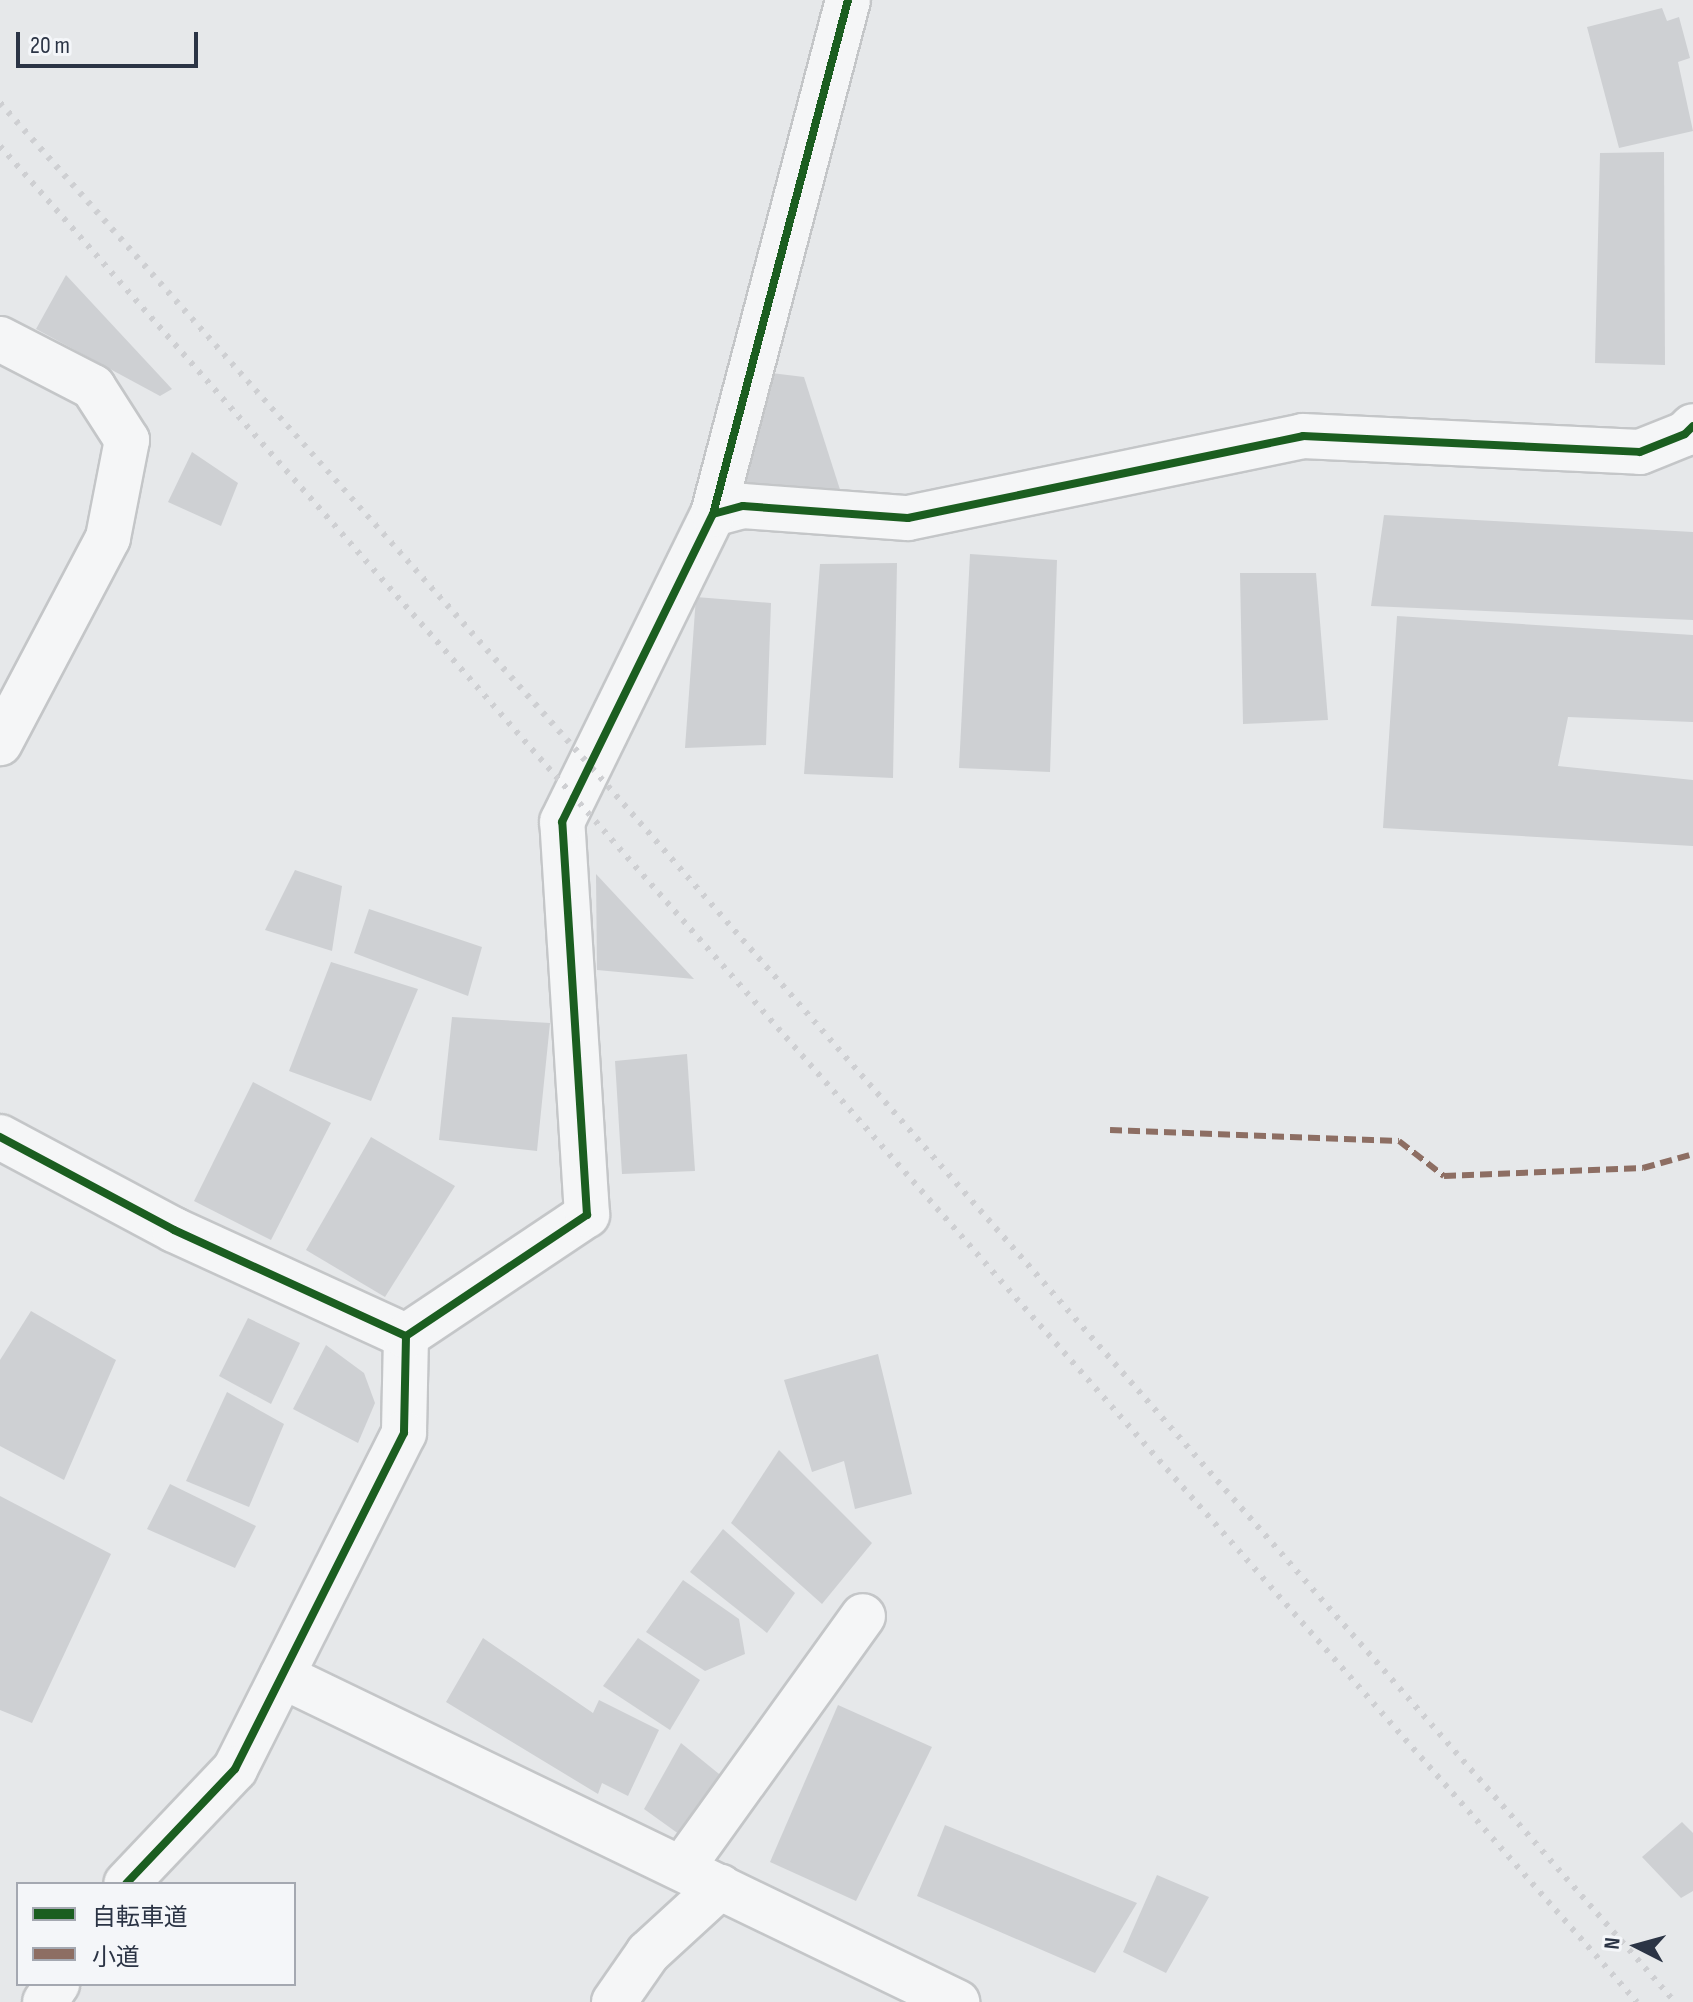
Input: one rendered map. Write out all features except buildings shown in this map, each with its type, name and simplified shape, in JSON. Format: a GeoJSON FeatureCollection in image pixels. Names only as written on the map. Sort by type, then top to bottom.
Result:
{"type":"FeatureCollection","features":[{"type":"Feature","properties":{"kind":"street"},"geometry":{"type":"LineString","coordinates":[[406,1336],[587,1215],[562,822],[713,514],[848,0]]}},
{"type":"Feature","properties":{"kind":"street"},"geometry":{"type":"LineString","coordinates":[[0,339],[93,387],[127,440],[108,538],[0,743]]}},
{"type":"Feature","properties":{"kind":"street"},"geometry":{"type":"LineString","coordinates":[[713,514],[743,506],[908,518],[1303,436],[1640,452],[1685,434],[1693,426]]}},
{"type":"Feature","properties":{"kind":"street"},"geometry":{"type":"LineString","coordinates":[[0,1137],[174,1230],[406,1336]]}},
{"type":"Feature","properties":{"kind":"street"},"geometry":{"type":"LineString","coordinates":[[128,1882],[235,1769],[404,1433],[406,1336]]}},
{"type":"Feature","properties":{"kind":"street"},"geometry":{"type":"LineString","coordinates":[[682,1868],[863,1616]]}},
{"type":"Feature","properties":{"kind":"street"},"geometry":{"type":"LineString","coordinates":[[282,1676],[957,2002]]}},
{"type":"Feature","properties":{"kind":"street"},"geometry":{"type":"LineString","coordinates":[[614,2002],[648,1953],[720,1887]]}},
{"type":"Feature","properties":{"kind":"railway"},"geometry":{"type":"LineString","coordinates":[[0,103],[592,768],[1675,2002]]}},
{"type":"Feature","properties":{"kind":"railway"},"geometry":{"type":"LineString","coordinates":[[0,146],[1637,2002]]}},
{"type":"Feature","properties":{"kind":"marked path"},"geometry":{"type":"LineString","coordinates":[[1110,1130],[1399,1141],[1444,1176],[1643,1168],[1693,1154]]}},
{"type":"Feature","properties":{"kind":"cycle path"},"geometry":{"type":"LineString","coordinates":[[406,1336],[587,1215],[562,822],[713,514],[848,0]]}},
{"type":"Feature","properties":{"kind":"cycle path"},"geometry":{"type":"LineString","coordinates":[[713,514],[743,506],[908,518],[1303,436],[1640,452],[1685,434],[1693,426]]}},
{"type":"Feature","properties":{"kind":"cycle path"},"geometry":{"type":"LineString","coordinates":[[0,1137],[174,1230],[406,1336],[404,1433],[235,1769],[128,1882]]}}]}
